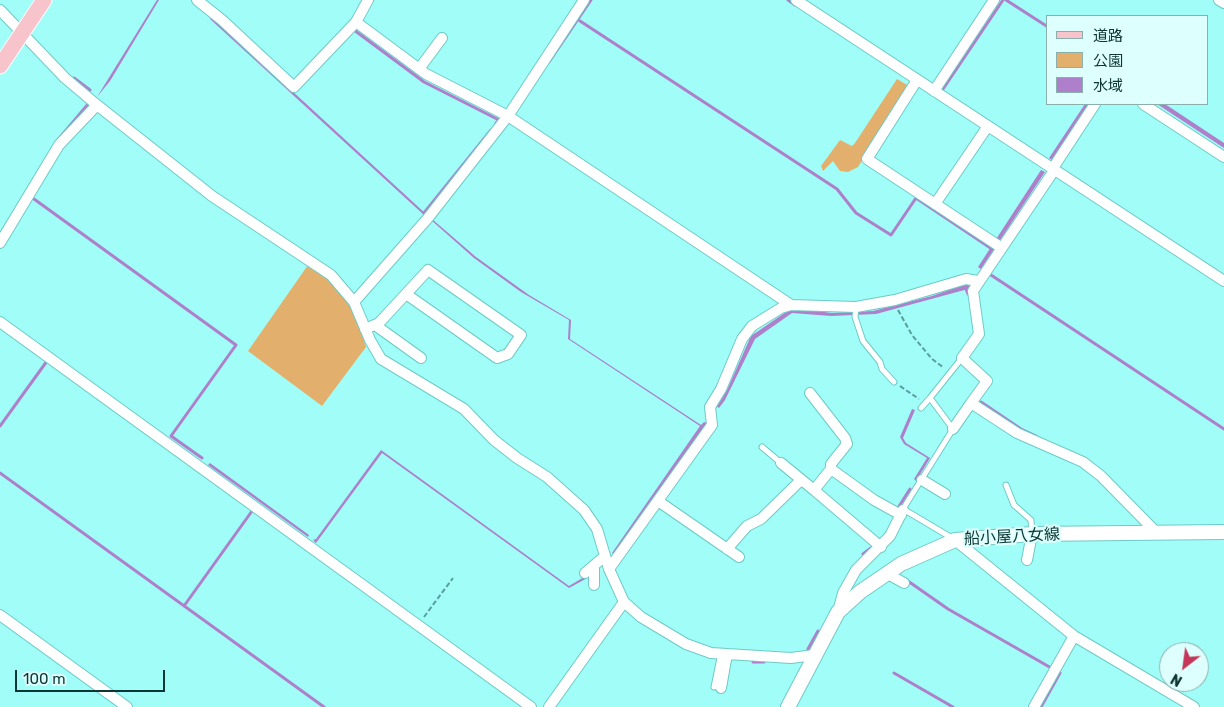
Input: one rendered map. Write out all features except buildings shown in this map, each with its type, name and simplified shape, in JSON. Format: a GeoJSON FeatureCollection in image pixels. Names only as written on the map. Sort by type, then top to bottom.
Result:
{"type":"FeatureCollection","features":[{"type":"Feature","properties":{"kind":"main road"},"geometry":{"type":"LineString","coordinates":[[0,66],[44,0]]}},
{"type":"Feature","properties":{"kind":"main road","name":"船小屋八女線"},"geometry":{"type":"LineString","coordinates":[[788,707],[838,612],[860,592],[886,573],[901,564],[955,540],[1032,534],[1224,532]]}},
{"type":"Feature","properties":{"kind":"street"},"geometry":{"type":"LineString","coordinates":[[197,0],[222,20],[294,87],[356,22],[368,0]]}},
{"type":"Feature","properties":{"kind":"street"},"geometry":{"type":"LineString","coordinates":[[354,302],[428,218],[508,116],[584,0]]}},
{"type":"Feature","properties":{"kind":"street"},"geometry":{"type":"LineString","coordinates":[[796,0],[1224,281]]}},
{"type":"Feature","properties":{"kind":"street"},"geometry":{"type":"LineString","coordinates":[[934,91],[994,0]]}},
{"type":"Feature","properties":{"kind":"street"},"geometry":{"type":"LineString","coordinates":[[1219,0],[1224,3]]}},
{"type":"Feature","properties":{"kind":"street"},"geometry":{"type":"LineString","coordinates":[[0,10],[66,78],[96,105],[212,196],[331,275],[354,302],[370,327],[380,359],[464,409],[494,440],[517,458],[547,477],[584,510],[597,529],[609,570],[624,602],[648,622],[686,644],[711,653],[791,658],[814,655]]}},
{"type":"Feature","properties":{"kind":"street"},"geometry":{"type":"LineString","coordinates":[[356,22],[419,69],[508,116],[791,304]]}},
{"type":"Feature","properties":{"kind":"street"},"geometry":{"type":"LineString","coordinates":[[419,69],[442,38]]}},
{"type":"Feature","properties":{"kind":"street"},"geometry":{"type":"LineString","coordinates":[[917,80],[867,159],[1002,248]]}},
{"type":"Feature","properties":{"kind":"street"},"geometry":{"type":"LineString","coordinates":[[0,242],[59,146],[96,105]]}},
{"type":"Feature","properties":{"kind":"street"},"geometry":{"type":"LineString","coordinates":[[953,429],[987,381],[962,358],[979,334],[973,290],[1094,105]]}},
{"type":"Feature","properties":{"kind":"street"},"geometry":{"type":"LineString","coordinates":[[1145,105],[1224,157]]}},
{"type":"Feature","properties":{"kind":"street"},"geometry":{"type":"LineString","coordinates":[[935,204],[988,126]]}},
{"type":"Feature","properties":{"kind":"street"},"geometry":{"type":"LineString","coordinates":[[370,327],[379,324],[406,294],[428,270],[521,335],[508,354],[497,358],[406,294]]}},
{"type":"Feature","properties":{"kind":"street"},"geometry":{"type":"LineString","coordinates":[[609,570],[712,425],[710,407],[721,389],[742,339],[752,326],[791,304],[856,307],[893,301],[966,279],[978,281]]}},
{"type":"Feature","properties":{"kind":"street"},"geometry":{"type":"LineString","coordinates":[[0,322],[530,707]]}},
{"type":"Feature","properties":{"kind":"street"},"geometry":{"type":"LineString","coordinates":[[370,327],[421,358]]}},
{"type":"Feature","properties":{"kind":"street"},"geometry":{"type":"LineString","coordinates":[[810,393],[845,438],[847,444],[814,490]]}},
{"type":"Feature","properties":{"kind":"street"},"geometry":{"type":"LineString","coordinates":[[971,403],[1017,432],[1083,462],[1101,476],[1157,533]]}},
{"type":"Feature","properties":{"kind":"street"},"geometry":{"type":"LineString","coordinates":[[781,463],[881,547]]}},
{"type":"Feature","properties":{"kind":"street"},"geometry":{"type":"LineString","coordinates":[[830,469],[874,500],[902,512],[890,536],[856,570],[843,593],[838,612]]}},
{"type":"Feature","properties":{"kind":"street"},"geometry":{"type":"LineString","coordinates":[[727,549],[747,526],[761,519],[801,480]]}},
{"type":"Feature","properties":{"kind":"street"},"geometry":{"type":"LineString","coordinates":[[922,480],[944,494]]}},
{"type":"Feature","properties":{"kind":"street"},"geometry":{"type":"LineString","coordinates":[[658,501],[739,557]]}},
{"type":"Feature","properties":{"kind":"street"},"geometry":{"type":"LineString","coordinates":[[1027,560],[1032,534]]}},
{"type":"Feature","properties":{"kind":"street"},"geometry":{"type":"LineString","coordinates":[[955,540],[1074,636],[1194,707]]}},
{"type":"Feature","properties":{"kind":"street"},"geometry":{"type":"LineString","coordinates":[[584,573],[605,556]]}},
{"type":"Feature","properties":{"kind":"street"},"geometry":{"type":"LineString","coordinates":[[594,566],[594,585]]}},
{"type":"Feature","properties":{"kind":"street"},"geometry":{"type":"LineString","coordinates":[[886,573],[904,584]]}},
{"type":"Feature","properties":{"kind":"street"},"geometry":{"type":"LineString","coordinates":[[549,707],[624,602]]}},
{"type":"Feature","properties":{"kind":"street"},"geometry":{"type":"LineString","coordinates":[[0,615],[127,707]]}},
{"type":"Feature","properties":{"kind":"street"},"geometry":{"type":"LineString","coordinates":[[1034,707],[1074,636]]}},
{"type":"Feature","properties":{"kind":"street"},"geometry":{"type":"LineString","coordinates":[[718,688],[724,654]]}},
{"type":"Feature","properties":{"kind":"lane"},"geometry":{"type":"LineString","coordinates":[[856,307],[855,317],[863,341],[880,362],[882,369],[894,382]]}},
{"type":"Feature","properties":{"kind":"lane"},"geometry":{"type":"LineString","coordinates":[[923,406],[962,358]]}},
{"type":"Feature","properties":{"kind":"lane"},"geometry":{"type":"LineString","coordinates":[[930,398],[953,429],[902,512],[955,540]]}},
{"type":"Feature","properties":{"kind":"lane"},"geometry":{"type":"LineString","coordinates":[[762,447],[781,463]]}},
{"type":"Feature","properties":{"kind":"lane"},"geometry":{"type":"LineString","coordinates":[[1006,485],[1014,505],[1031,520],[1032,534]]}},
{"type":"Feature","properties":{"kind":"path"},"geometry":{"type":"LineString","coordinates":[[893,301],[912,335],[932,359],[950,373]]}},
{"type":"Feature","properties":{"kind":"path"},"geometry":{"type":"LineString","coordinates":[[894,382],[923,406]]}},
{"type":"Feature","properties":{"kind":"path"},"geometry":{"type":"LineString","coordinates":[[418,625],[453,578]]}},
{"type":"Feature","properties":{"kind":"green space"},"geometry":{"type":"Polygon","coordinates":[[[897,79],[909,86],[858,167],[848,172],[840,171],[833,161],[823,171],[821,166],[840,140],[852,146],[855,143],[897,79]]]}},
{"type":"Feature","properties":{"kind":"green space"},"geometry":{"type":"Polygon","coordinates":[[[308,265],[326,275],[354,309],[366,347],[322,406],[248,351],[308,265]]]}},
{"type":"Feature","properties":{"kind":"water"},"geometry":{"type":"Polygon","coordinates":[[[157,0],[159,0],[110,81],[97,97],[157,0]]]}},
{"type":"Feature","properties":{"kind":"water"},"geometry":{"type":"Polygon","coordinates":[[[211,17],[426,214],[424,215],[210,19],[211,17]]]}},
{"type":"Feature","properties":{"kind":"water"},"geometry":{"type":"Polygon","coordinates":[[[1084,105],[1089,105],[1053,161],[1049,158],[1084,105]]]}},
{"type":"Feature","properties":{"kind":"water"},"geometry":{"type":"Polygon","coordinates":[[[1159,105],[1167,105],[1224,143],[1224,148],[1159,105]]]}},
{"type":"Feature","properties":{"kind":"water"},"geometry":{"type":"Polygon","coordinates":[[[1041,170],[1045,172],[981,269],[978,267],[1041,170]]]}},
{"type":"Feature","properties":{"kind":"water"},"geometry":{"type":"Polygon","coordinates":[[[432,219],[476,257],[529,295],[571,320],[570,339],[701,425],[704,422],[707,423],[615,555],[612,553],[700,426],[568,339],[569,320],[521,292],[474,258],[432,219]]]}},
{"type":"Feature","properties":{"kind":"water"},"geometry":{"type":"Polygon","coordinates":[[[966,284],[970,286],[968,289],[876,314],[831,316],[792,313],[755,339],[725,400],[719,408],[716,406],[727,390],[751,336],[789,310],[801,309],[832,313],[873,311],[932,296],[966,284]]]}},
{"type":"Feature","properties":{"kind":"water"},"geometry":{"type":"Polygon","coordinates":[[[912,409],[915,410],[903,438],[906,443],[930,458],[916,481],[914,479],[927,458],[904,444],[900,437],[912,409]]]}},
{"type":"Feature","properties":{"kind":"water"},"geometry":{"type":"Polygon","coordinates":[[[381,450],[569,586],[589,574],[591,576],[569,588],[382,453],[316,543],[313,540],[316,539],[381,450]]]}},
{"type":"Feature","properties":{"kind":"water"},"geometry":{"type":"Polygon","coordinates":[[[210,463],[309,535],[308,537],[208,465],[210,463]]]}},
{"type":"Feature","properties":{"kind":"waterway"},"geometry":{"type":"LineString","coordinates":[[549,62],[591,0]]}},
{"type":"Feature","properties":{"kind":"waterway"},"geometry":{"type":"LineString","coordinates":[[788,0],[795,5]]}},
{"type":"Feature","properties":{"kind":"waterway"},"geometry":{"type":"LineString","coordinates":[[943,89],[1003,0]]}},
{"type":"Feature","properties":{"kind":"waterway"},"geometry":{"type":"LineString","coordinates":[[1006,0],[1046,26]]}},
{"type":"Feature","properties":{"kind":"waterway"},"geometry":{"type":"LineString","coordinates":[[580,21],[837,189],[856,213],[891,235],[916,198],[992,249]]}},
{"type":"Feature","properties":{"kind":"waterway"},"geometry":{"type":"LineString","coordinates":[[354,30],[424,82],[499,120],[496,123]]}},
{"type":"Feature","properties":{"kind":"waterway"},"geometry":{"type":"LineString","coordinates":[[74,78],[90,90]]}},
{"type":"Feature","properties":{"kind":"waterway"},"geometry":{"type":"LineString","coordinates":[[57,141],[89,103]]}},
{"type":"Feature","properties":{"kind":"waterway"},"geometry":{"type":"LineString","coordinates":[[424,213],[491,130]]}},
{"type":"Feature","properties":{"kind":"waterway"},"geometry":{"type":"LineString","coordinates":[[34,199],[236,345],[171,436],[202,458]]}},
{"type":"Feature","properties":{"kind":"waterway"},"geometry":{"type":"LineString","coordinates":[[991,275],[1224,429]]}},
{"type":"Feature","properties":{"kind":"waterway"},"geometry":{"type":"LineString","coordinates":[[965,286],[968,294]]}},
{"type":"Feature","properties":{"kind":"waterway"},"geometry":{"type":"LineString","coordinates":[[0,426],[47,361]]}},
{"type":"Feature","properties":{"kind":"waterway"},"geometry":{"type":"LineString","coordinates":[[981,402],[1021,429],[1036,436]]}},
{"type":"Feature","properties":{"kind":"waterway"},"geometry":{"type":"LineString","coordinates":[[0,473],[324,707]]}},
{"type":"Feature","properties":{"kind":"waterway"},"geometry":{"type":"LineString","coordinates":[[898,508],[910,489]]}},
{"type":"Feature","properties":{"kind":"waterway"},"geometry":{"type":"LineString","coordinates":[[184,606],[252,511]]}},
{"type":"Feature","properties":{"kind":"waterway"},"geometry":{"type":"LineString","coordinates":[[863,554],[871,548]]}},
{"type":"Feature","properties":{"kind":"waterway"},"geometry":{"type":"LineString","coordinates":[[905,579],[948,609],[1060,673],[1041,707]]}},
{"type":"Feature","properties":{"kind":"waterway"},"geometry":{"type":"LineString","coordinates":[[808,649],[818,631]]}},
{"type":"Feature","properties":{"kind":"waterway"},"geometry":{"type":"LineString","coordinates":[[753,662],[764,662]]}},
{"type":"Feature","properties":{"kind":"waterway"},"geometry":{"type":"LineString","coordinates":[[894,673],[953,707]]}}]}
